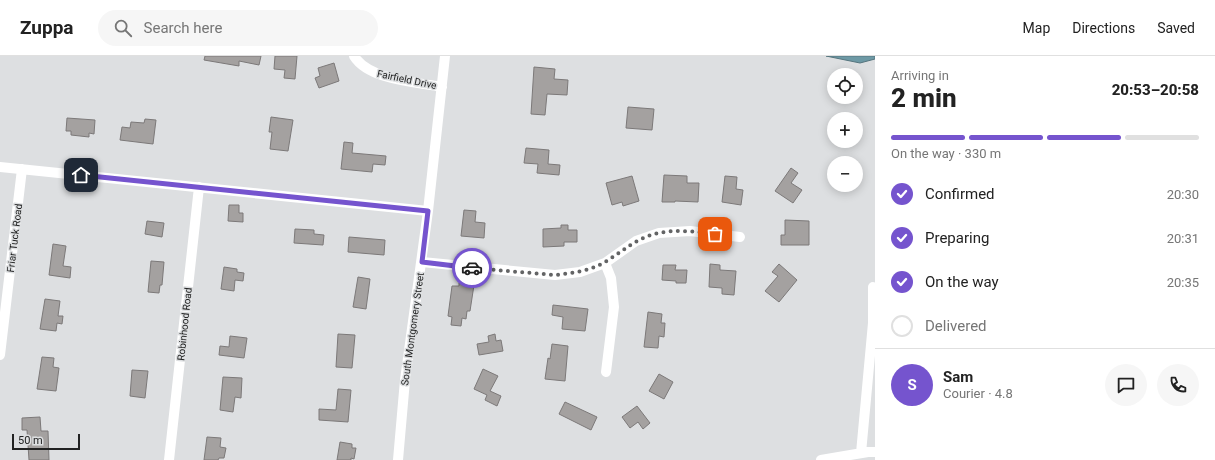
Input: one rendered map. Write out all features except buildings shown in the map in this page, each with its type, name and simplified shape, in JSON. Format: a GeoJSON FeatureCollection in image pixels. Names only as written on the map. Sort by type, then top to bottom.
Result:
{"type":"FeatureCollection","features":[{"type":"Feature","properties":{"kind":"street","name":"Fairfield Drive"},"geometry":{"type":"LineString","coordinates":[[354,56],[358,62],[372,72],[395,79],[442,87]]}},
{"type":"Feature","properties":{"kind":"street","name":"South Montgomery Street"},"geometry":{"type":"LineString","coordinates":[[398,460],[405,380],[422,262],[445,56]]}},
{"type":"Feature","properties":{"kind":"street"},"geometry":{"type":"LineString","coordinates":[[0,167],[428,211]]}},
{"type":"Feature","properties":{"kind":"street","name":"Friar Tuck Road"},"geometry":{"type":"LineString","coordinates":[[0,355],[22,169]]}},
{"type":"Feature","properties":{"kind":"street","name":"Robinhood Road"},"geometry":{"type":"LineString","coordinates":[[169,460],[199,187]]}},
{"type":"Feature","properties":{"kind":"street"},"geometry":{"type":"LineString","coordinates":[[422,262],[555,275],[580,272],[605,262],[636,241],[659,233],[690,231],[740,237]]}},
{"type":"Feature","properties":{"kind":"street"},"geometry":{"type":"LineString","coordinates":[[605,262],[611,278],[614,307],[606,372]]}},
{"type":"Feature","properties":{"kind":"street"},"geometry":{"type":"LineString","coordinates":[[861,453],[871,390],[874,323],[873,287]]}},
{"type":"Feature","properties":{"kind":"street"},"geometry":{"type":"LineString","coordinates":[[821,460],[875,452]]}},
{"type":"Feature","properties":{"kind":"water"},"geometry":{"type":"Polygon","coordinates":[[[826,56],[875,56],[875,59],[860,63],[826,56]]]}},
{"type":"Feature","properties":{"kind":"way so far"},"geometry":{"type":"LineString","coordinates":[[472,268],[555,275],[568,274],[580,272],[605,262],[636,241],[659,233],[690,231],[715,234]]}},
{"type":"Feature","properties":{"kind":"route"},"geometry":{"type":"LineString","coordinates":[[81,175],[428,211],[422,262],[472,268]]}}]}
